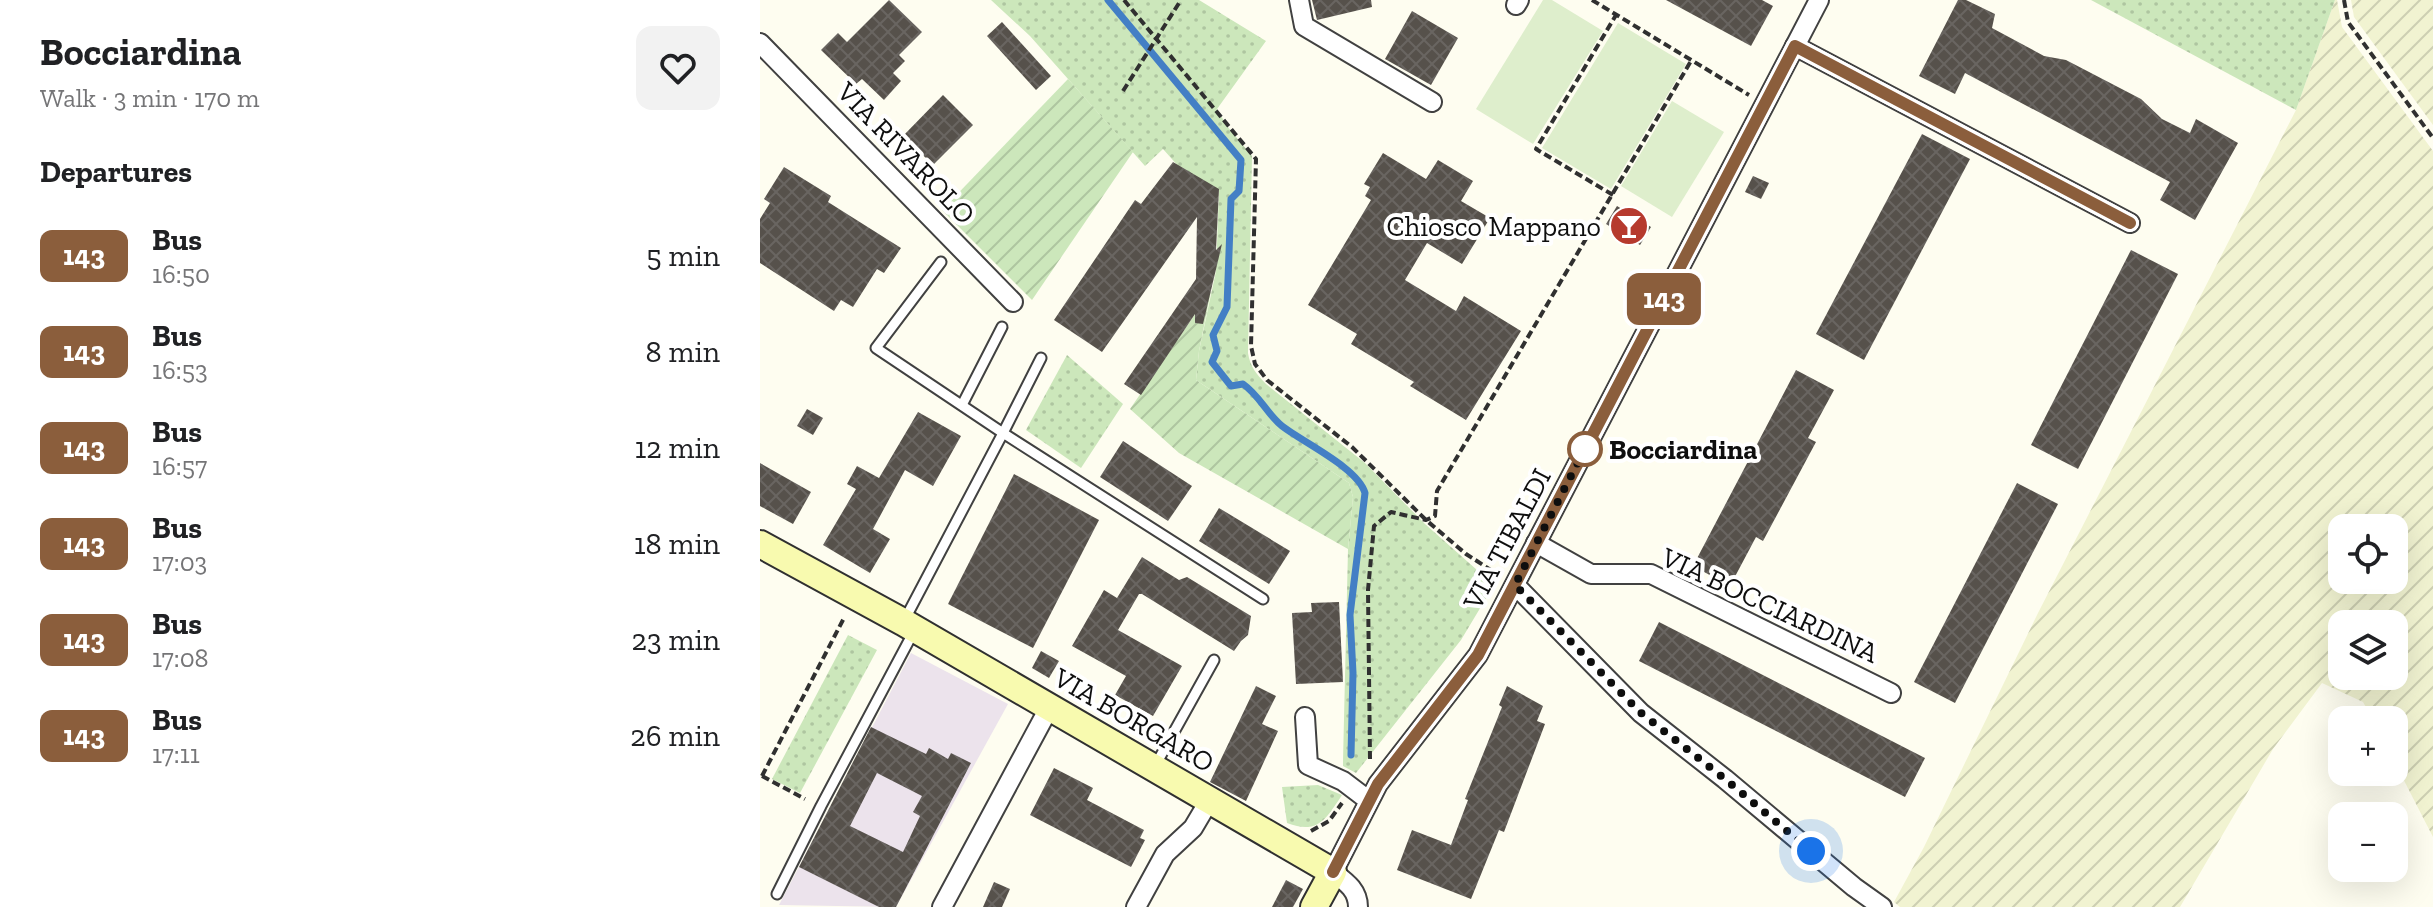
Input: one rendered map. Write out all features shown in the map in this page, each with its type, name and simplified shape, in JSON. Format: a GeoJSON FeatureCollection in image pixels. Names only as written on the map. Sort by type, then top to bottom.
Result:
{"type":"FeatureCollection","features":[{"type":"Feature","properties":{"kind":"street"},"geometry":{"type":"LineString","coordinates":[[1299,0],[1304,26],[1432,102]]}},
{"type":"Feature","properties":{"kind":"street","name":"VIA TIBALDI"},"geometry":{"type":"LineString","coordinates":[[1333,872],[1378,784],[1478,655],[1819,0]]}},
{"type":"Feature","properties":{"kind":"street","name":"VIA RIVAROLO"},"geometry":{"type":"LineString","coordinates":[[760,43],[1013,302]]}},
{"type":"Feature","properties":{"kind":"street"},"geometry":{"type":"LineString","coordinates":[[1795,46],[2130,223]]}},
{"type":"Feature","properties":{"kind":"street","name":"VIA BOCCIARDINA"},"geometry":{"type":"LineString","coordinates":[[1536,543],[1591,574],[1651,574],[1891,693]]}},
{"type":"Feature","properties":{"kind":"street","name":"VIA BORGARO"},"geometry":{"type":"LineString","coordinates":[[760,544],[909,626],[1333,872],[1351,886],[1358,899],[1358,907]]}},
{"type":"Feature","properties":{"kind":"street"},"geometry":{"type":"LineString","coordinates":[[1515,585],[1641,713],[1882,907]]}},
{"type":"Feature","properties":{"kind":"street"},"geometry":{"type":"LineString","coordinates":[[942,907],[1049,708]]}},
{"type":"Feature","properties":{"kind":"street"},"geometry":{"type":"LineString","coordinates":[[1305,717],[1308,765],[1343,781],[1368,800]]}},
{"type":"Feature","properties":{"kind":"street"},"geometry":{"type":"LineString","coordinates":[[1136,907],[1165,854],[1193,828],[1209,801]]}},
{"type":"Feature","properties":{"kind":"street"},"geometry":{"type":"LineString","coordinates":[[1314,907],[1333,872]]}},
{"type":"Feature","properties":{"kind":"lane"},"geometry":{"type":"LineString","coordinates":[[941,262],[876,348],[1263,599]]}},
{"type":"Feature","properties":{"kind":"lane"},"geometry":{"type":"LineString","coordinates":[[962,405],[1002,327]]}},
{"type":"Feature","properties":{"kind":"lane"},"geometry":{"type":"LineString","coordinates":[[777,894],[1041,358]]}},
{"type":"Feature","properties":{"kind":"lane"},"geometry":{"type":"LineString","coordinates":[[1154,769],[1214,660]]}},
{"type":"Feature","properties":{"kind":"path"},"geometry":{"type":"LineString","coordinates":[[1124,0],[1256,159],[1251,346],[1255,364],[1278,389],[1352,447],[1426,520],[1466,554],[1515,585]]}},
{"type":"Feature","properties":{"kind":"path"},"geometry":{"type":"LineString","coordinates":[[1123,91],[1181,0]]}},
{"type":"Feature","properties":{"kind":"path"},"geometry":{"type":"LineString","coordinates":[[1592,0],[1765,104]]}},
{"type":"Feature","properties":{"kind":"path"},"geometry":{"type":"LineString","coordinates":[[2344,0],[2348,22],[2433,138]]}},
{"type":"Feature","properties":{"kind":"path"},"geometry":{"type":"LineString","coordinates":[[1613,195],[1536,149],[1616,15]]}},
{"type":"Feature","properties":{"kind":"path"},"geometry":{"type":"LineString","coordinates":[[1370,761],[1368,590],[1374,526],[1391,512],[1426,520],[1435,516],[1437,491],[1691,61]]}},
{"type":"Feature","properties":{"kind":"path"},"geometry":{"type":"LineString","coordinates":[[805,799],[761,775],[855,597]]}},
{"type":"Feature","properties":{"kind":"shaded area"},"geometry":{"type":"Polygon","coordinates":[[[911,653],[1008,704],[896,907],[779,905],[911,653]]]}},
{"type":"Feature","properties":{"kind":"green space"},"geometry":{"type":"Polygon","coordinates":[[[991,0],[1199,0],[1266,41],[1217,109],[1252,156],[1250,362],[1266,384],[1365,463],[1425,524],[1494,585],[1461,640],[1356,773],[1343,766],[1348,549],[1353,497],[1349,483],[1196,380],[1216,271],[1219,190],[1179,167],[1163,149],[1145,166],[1030,36],[991,0]]]}},
{"type":"Feature","properties":{"kind":"green space"},"geometry":{"type":"Polygon","coordinates":[[[1543,0],[1552,0],[1603,31],[1533,144],[1476,109],[1543,0]]]}},
{"type":"Feature","properties":{"kind":"green space"},"geometry":{"type":"Polygon","coordinates":[[[2091,0],[2335,0],[2296,110],[2091,0]]]}},
{"type":"Feature","properties":{"kind":"green space"},"geometry":{"type":"Polygon","coordinates":[[[2337,0],[2342,27],[2433,151],[2433,837],[2407,786],[2408,706],[2365,706],[2337,690],[2408,690],[2408,610],[2328,610],[2328,686],[2322,683],[2273,749],[2180,907],[1900,907],[1894,902],[2296,110],[2337,0]]]}},
{"type":"Feature","properties":{"kind":"green space"},"geometry":{"type":"Polygon","coordinates":[[[2351,0],[2433,0],[2433,125],[2354,17],[2351,0]]]}},
{"type":"Feature","properties":{"kind":"green space"},"geometry":{"type":"Polygon","coordinates":[[[1618,23],[1686,64],[1611,189],[1542,148],[1618,23]]]}},
{"type":"Feature","properties":{"kind":"green space"},"geometry":{"type":"Polygon","coordinates":[[[1068,79],[1133,152],[1032,300],[942,210],[1068,79]]]}},
{"type":"Feature","properties":{"kind":"green space"},"geometry":{"type":"Polygon","coordinates":[[[1672,101],[1724,132],[1672,217],[1621,186],[1672,101]]]}},
{"type":"Feature","properties":{"kind":"green space"},"geometry":{"type":"Polygon","coordinates":[[[1211,291],[1196,380],[1349,483],[1353,497],[1348,549],[1179,453],[1130,409],[1211,291]]]}},
{"type":"Feature","properties":{"kind":"green space"},"geometry":{"type":"Polygon","coordinates":[[[1067,355],[1123,404],[1081,468],[1026,430],[1067,355]]]}},
{"type":"Feature","properties":{"kind":"green space"},"geometry":{"type":"Polygon","coordinates":[[[848,635],[877,650],[800,793],[772,779],[848,635]]]}},
{"type":"Feature","properties":{"kind":"green space"},"geometry":{"type":"Polygon","coordinates":[[[1318,785],[1342,795],[1326,818],[1314,826],[1287,823],[1282,787],[1318,785]]]}},
{"type":"Feature","properties":{"kind":"building"},"geometry":{"type":"Polygon","coordinates":[[[889,0],[922,32],[899,55],[905,61],[893,73],[901,81],[884,100],[862,79],[856,84],[821,50],[838,33],[847,42],[889,0]]]}},
{"type":"Feature","properties":{"kind":"building"},"geometry":{"type":"Polygon","coordinates":[[[1312,0],[1371,0],[1372,7],[1317,20],[1312,0]]]}},
{"type":"Feature","properties":{"kind":"building"},"geometry":{"type":"Polygon","coordinates":[[[1666,0],[1762,0],[1773,6],[1751,46],[1666,0]]]}},
{"type":"Feature","properties":{"kind":"building"},"geometry":{"type":"Polygon","coordinates":[[[1958,0],[1966,0],[1995,14],[1992,28],[2044,56],[2066,60],[2141,99],[2162,119],[2190,133],[2196,119],[2238,143],[2195,220],[2160,200],[2170,182],[1965,73],[1955,94],[1919,76],[1958,0]]]}},
{"type":"Feature","properties":{"kind":"building"},"geometry":{"type":"Polygon","coordinates":[[[1412,11],[1458,38],[1431,85],[1385,59],[1412,11]]]}},
{"type":"Feature","properties":{"kind":"building"},"geometry":{"type":"Polygon","coordinates":[[[1002,22],[1051,76],[1036,90],[987,36],[1002,22]]]}},
{"type":"Feature","properties":{"kind":"building"},"geometry":{"type":"Polygon","coordinates":[[[943,95],[973,125],[933,165],[903,136],[943,95]]]}},
{"type":"Feature","properties":{"kind":"building"},"geometry":{"type":"Polygon","coordinates":[[[1922,134],[1970,159],[1864,360],[1816,334],[1922,134]]]}},
{"type":"Feature","properties":{"kind":"building"},"geometry":{"type":"Polygon","coordinates":[[[1383,153],[1426,179],[1438,160],[1473,181],[1461,201],[1490,218],[1462,264],[1427,243],[1405,280],[1456,311],[1464,296],[1521,331],[1466,420],[1410,386],[1414,382],[1351,344],[1357,334],[1308,305],[1371,200],[1365,196],[1370,187],[1364,184],[1383,153]]]}},
{"type":"Feature","properties":{"kind":"building"},"geometry":{"type":"Polygon","coordinates":[[[1173,162],[1219,189],[1216,250],[1222,244],[1203,324],[1195,323],[1195,314],[1141,395],[1124,384],[1196,279],[1197,217],[1102,352],[1054,320],[1135,200],[1141,204],[1173,162]]]}},
{"type":"Feature","properties":{"kind":"building"},"geometry":{"type":"Polygon","coordinates":[[[784,167],[831,196],[828,202],[901,248],[884,273],[877,269],[853,307],[841,300],[834,311],[760,263],[760,219],[770,203],[764,199],[784,167]]]}},
{"type":"Feature","properties":{"kind":"building"},"geometry":{"type":"Polygon","coordinates":[[[1753,176],[1769,183],[1761,199],[1745,192],[1753,176]]]}},
{"type":"Feature","properties":{"kind":"building","name":"Chiosco Mappano"},"geometry":{"type":"Polygon","coordinates":[[[1617,206],[1651,227],[1640,245],[1606,224],[1617,206]]]}},
{"type":"Feature","properties":{"kind":"building"},"geometry":{"type":"Polygon","coordinates":[[[2131,250],[2178,274],[2078,469],[2031,445],[2131,250]]]}},
{"type":"Feature","properties":{"kind":"building"},"geometry":{"type":"Polygon","coordinates":[[[1796,370],[1834,390],[1808,438],[1816,442],[1763,541],[1756,537],[1730,586],[1693,566],[1796,370]]]}},
{"type":"Feature","properties":{"kind":"building"},"geometry":{"type":"Polygon","coordinates":[[[807,409],[823,418],[813,435],[797,426],[807,409]]]}},
{"type":"Feature","properties":{"kind":"building"},"geometry":{"type":"Polygon","coordinates":[[[918,412],[961,436],[933,486],[905,470],[873,529],[890,539],[870,573],[823,545],[856,489],[847,484],[857,466],[879,478],[918,412]]]}},
{"type":"Feature","properties":{"kind":"building"},"geometry":{"type":"Polygon","coordinates":[[[1123,441],[1192,486],[1168,521],[1100,477],[1123,441]]]}},
{"type":"Feature","properties":{"kind":"building"},"geometry":{"type":"Polygon","coordinates":[[[760,463],[811,492],[793,524],[760,506],[760,463]]]}},
{"type":"Feature","properties":{"kind":"building"},"geometry":{"type":"Polygon","coordinates":[[[1014,474],[1099,520],[1033,648],[948,604],[1014,474]]]}},
{"type":"Feature","properties":{"kind":"building"},"geometry":{"type":"Polygon","coordinates":[[[2017,483],[2058,504],[1955,703],[1914,682],[2017,483]]]}},
{"type":"Feature","properties":{"kind":"building"},"geometry":{"type":"Polygon","coordinates":[[[1219,508],[1290,551],[1269,584],[1199,541],[1219,508]]]}},
{"type":"Feature","properties":{"kind":"building"},"geometry":{"type":"Polygon","coordinates":[[[1142,557],[1179,580],[1187,577],[1251,616],[1248,635],[1234,651],[1139,594],[1118,630],[1182,666],[1153,716],[1115,695],[1126,676],[1072,646],[1104,590],[1117,598],[1142,557]]]}},
{"type":"Feature","properties":{"kind":"building"},"geometry":{"type":"Polygon","coordinates":[[[1339,602],[1343,682],[1296,684],[1292,613],[1312,612],[1311,603],[1339,602]]]}},
{"type":"Feature","properties":{"kind":"building"},"geometry":{"type":"Polygon","coordinates":[[[1659,622],[1925,758],[1905,797],[1639,661],[1659,622]]]}},
{"type":"Feature","properties":{"kind":"building"},"geometry":{"type":"Polygon","coordinates":[[[1041,651],[1059,661],[1049,678],[1032,668],[1041,651]]]}},
{"type":"Feature","properties":{"kind":"building"},"geometry":{"type":"Polygon","coordinates":[[[1256,686],[1276,696],[1262,724],[1278,731],[1246,801],[1210,782],[1256,686]]]}},
{"type":"Feature","properties":{"kind":"building"},"geometry":{"type":"Polygon","coordinates":[[[1507,686],[1543,706],[1537,721],[1545,724],[1504,832],[1499,830],[1471,899],[1397,870],[1412,830],[1451,845],[1507,686]]]}},
{"type":"Feature","properties":{"kind":"building"},"geometry":{"type":"Polygon","coordinates":[[[871,727],[926,754],[929,748],[948,759],[951,753],[971,763],[896,907],[879,907],[799,867],[871,727]],[[877,773],[850,826],[903,852],[920,816],[913,812],[922,796],[877,773]]]}},
{"type":"Feature","properties":{"kind":"building"},"geometry":{"type":"Polygon","coordinates":[[[1054,768],[1093,788],[1087,800],[1144,830],[1140,838],[1145,840],[1131,867],[1030,815],[1054,768]]]}},
{"type":"Feature","properties":{"kind":"building"},"geometry":{"type":"Polygon","coordinates":[[[1286,880],[1303,889],[1293,907],[1272,907],[1286,880]]]}},
{"type":"Feature","properties":{"kind":"building"},"geometry":{"type":"Polygon","coordinates":[[[994,882],[1010,889],[1002,907],[983,907],[994,882]]]}},
{"type":"Feature","properties":{"kind":"waterway"},"geometry":{"type":"LineString","coordinates":[[1108,0],[1241,160],[1239,191],[1231,199],[1227,307],[1213,335],[1217,351],[1212,362],[1231,386],[1243,384],[1282,426],[1352,474],[1365,493],[1350,615],[1353,673],[1351,755]]}},
{"type":"Feature","properties":{"kind":"bus line","name":"143"},"geometry":{"type":"LineString","coordinates":[[1333,872],[1378,784],[1478,655],[1795,46],[2130,223]]}},
{"type":"Feature","properties":{"kind":"place","name":"Chiosco Mappano"},"geometry":{"type":"Point","coordinates":[1629,226]}},
{"type":"Feature","properties":{"kind":"place","name":"Bocciardina"},"geometry":{"type":"Point","coordinates":[1585,449]}},
{"type":"Feature","properties":{"kind":"route"},"geometry":{"type":"LineString","coordinates":[[1585,449],[1591,437],[1515,585],[1641,713],[1811,851]]}}]}
